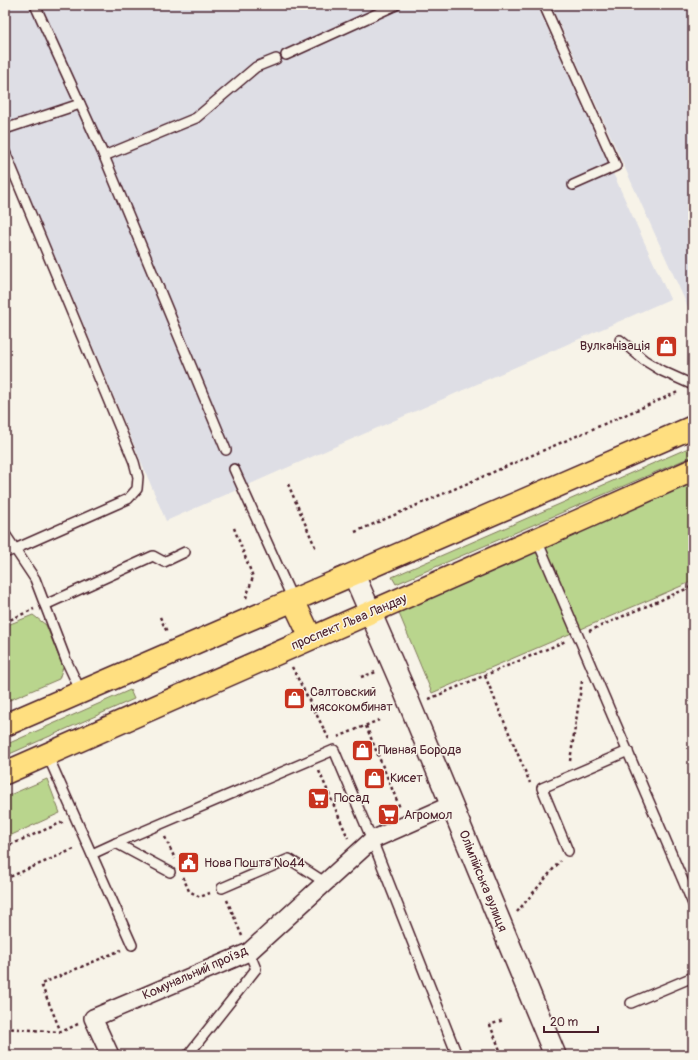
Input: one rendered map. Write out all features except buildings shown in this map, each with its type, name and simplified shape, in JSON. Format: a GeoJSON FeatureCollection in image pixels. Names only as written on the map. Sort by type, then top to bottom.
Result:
{"type":"FeatureCollection","features":[{"type":"Feature","properties":{"kind":"main road"},"geometry":{"type":"LineString","coordinates":[[5,725],[693,427]]}},
{"type":"Feature","properties":{"kind":"main road","name":"проспект Льва Ландау"},"geometry":{"type":"LineString","coordinates":[[5,773],[693,470]]}},
{"type":"Feature","properties":{"kind":"main road"},"geometry":{"type":"LineString","coordinates":[[293,600],[311,638]]}},
{"type":"Feature","properties":{"kind":"street","name":"Олімпійська вулиця"},"geometry":{"type":"LineString","coordinates":[[354,575],[555,1055]]}},
{"type":"Feature","properties":{"kind":"street","name":"Комунальний проїзд"},"geometry":{"type":"LineString","coordinates":[[93,1018],[249,952],[372,840],[451,805]]}},
{"type":"Feature","properties":{"kind":"street"},"geometry":{"type":"LineString","coordinates":[[93,1018],[110,1055]]}},
{"type":"Feature","properties":{"kind":"lane"},"geometry":{"type":"LineString","coordinates":[[35,5],[104,156],[226,450]]}},
{"type":"Feature","properties":{"kind":"lane"},"geometry":{"type":"LineString","coordinates":[[286,54],[396,5]]}},
{"type":"Feature","properties":{"kind":"lane"},"geometry":{"type":"LineString","coordinates":[[544,5],[616,166],[573,185]]}},
{"type":"Feature","properties":{"kind":"lane"},"geometry":{"type":"LineString","coordinates":[[104,156],[196,118],[256,67],[276,59]]}},
{"type":"Feature","properties":{"kind":"lane"},"geometry":{"type":"LineString","coordinates":[[5,129],[80,104]]}},
{"type":"Feature","properties":{"kind":"lane"},"geometry":{"type":"LineString","coordinates":[[5,152],[134,462],[138,477],[137,489],[128,499],[5,553]]}},
{"type":"Feature","properties":{"kind":"lane"},"geometry":{"type":"LineString","coordinates":[[620,340],[644,360],[662,371],[693,385]]}},
{"type":"Feature","properties":{"kind":"lane"},"geometry":{"type":"LineString","coordinates":[[234,469],[293,600]]}},
{"type":"Feature","properties":{"kind":"lane"},"geometry":{"type":"LineString","coordinates":[[5,534],[34,579],[66,660],[81,692]]}},
{"type":"Feature","properties":{"kind":"lane"},"geometry":{"type":"LineString","coordinates":[[537,540],[693,904]]}},
{"type":"Feature","properties":{"kind":"lane"},"geometry":{"type":"LineString","coordinates":[[45,605],[153,556],[164,562],[185,552]]}},
{"type":"Feature","properties":{"kind":"lane"},"geometry":{"type":"LineString","coordinates":[[92,854],[334,750],[372,840],[457,1055]]}},
{"type":"Feature","properties":{"kind":"lane"},"geometry":{"type":"LineString","coordinates":[[568,851],[542,788],[628,751]]}},
{"type":"Feature","properties":{"kind":"lane"},"geometry":{"type":"LineString","coordinates":[[47,754],[132,945]]}},
{"type":"Feature","properties":{"kind":"lane"},"geometry":{"type":"LineString","coordinates":[[116,843],[170,872]]}},
{"type":"Feature","properties":{"kind":"lane"},"geometry":{"type":"LineString","coordinates":[[222,888],[289,859],[326,883]]}},
{"type":"Feature","properties":{"kind":"lane"},"geometry":{"type":"LineString","coordinates":[[188,1055],[256,969],[249,952]]}},
{"type":"Feature","properties":{"kind":"lane"},"geometry":{"type":"LineString","coordinates":[[631,1003],[693,977]]}},
{"type":"Feature","properties":{"kind":"path"},"geometry":{"type":"LineString","coordinates":[[355,532],[680,391]]}},
{"type":"Feature","properties":{"kind":"path"},"geometry":{"type":"LineString","coordinates":[[288,484],[316,549]]}},
{"type":"Feature","properties":{"kind":"path"},"geometry":{"type":"LineString","coordinates":[[234,528],[253,577],[247,597],[240,600]]}},
{"type":"Feature","properties":{"kind":"path"},"geometry":{"type":"LineString","coordinates":[[427,700],[693,586]]}},
{"type":"Feature","properties":{"kind":"path"},"geometry":{"type":"LineString","coordinates":[[5,622],[45,605]]}},
{"type":"Feature","properties":{"kind":"path"},"geometry":{"type":"LineString","coordinates":[[160,617],[167,632],[174,629]]}},
{"type":"Feature","properties":{"kind":"path"},"geometry":{"type":"LineString","coordinates":[[567,777],[586,652]]}},
{"type":"Feature","properties":{"kind":"path"},"geometry":{"type":"LineString","coordinates":[[291,665],[330,740]]}},
{"type":"Feature","properties":{"kind":"path"},"geometry":{"type":"LineString","coordinates":[[362,678],[382,670]]}},
{"type":"Feature","properties":{"kind":"path"},"geometry":{"type":"LineString","coordinates":[[485,676],[530,785]]}},
{"type":"Feature","properties":{"kind":"path"},"geometry":{"type":"LineString","coordinates":[[337,737],[379,720]]}},
{"type":"Feature","properties":{"kind":"path"},"geometry":{"type":"LineString","coordinates":[[366,726],[406,825]]}},
{"type":"Feature","properties":{"kind":"path"},"geometry":{"type":"LineString","coordinates":[[314,759],[356,855]]}},
{"type":"Feature","properties":{"kind":"path"},"geometry":{"type":"LineString","coordinates":[[5,847],[75,817]]}},
{"type":"Feature","properties":{"kind":"path"},"geometry":{"type":"LineString","coordinates":[[5,879],[87,844]]}},
{"type":"Feature","properties":{"kind":"path"},"geometry":{"type":"LineString","coordinates":[[516,913],[562,859]]}},
{"type":"Feature","properties":{"kind":"path"},"geometry":{"type":"LineString","coordinates":[[222,888],[249,952]]}},
{"type":"Feature","properties":{"kind":"path"},"geometry":{"type":"LineString","coordinates":[[61,1032],[41,984],[132,945]]}},
{"type":"Feature","properties":{"kind":"path"},"geometry":{"type":"LineString","coordinates":[[5,1028],[61,1032],[93,1018]]}},
{"type":"Feature","properties":{"kind":"path"},"geometry":{"type":"LineString","coordinates":[[502,1055],[490,1025],[503,1020]]}},
{"type":"Feature","properties":{"kind":"shaded area"},"geometry":{"type":"Polygon","coordinates":[[[5,5],[537,5],[670,299],[166,521],[17,166],[5,171],[5,5]]]}},
{"type":"Feature","properties":{"kind":"shaded area"},"geometry":{"type":"Polygon","coordinates":[[[551,5],[693,5],[693,318],[551,5]]]}},
{"type":"Feature","properties":{"kind":"green space"},"geometry":{"type":"Polygon","coordinates":[[[693,446],[693,456],[396,584],[392,577],[693,446]]]}},
{"type":"Feature","properties":{"kind":"green space"},"geometry":{"type":"Polygon","coordinates":[[[693,480],[693,581],[432,693],[398,611],[693,480]]]}},
{"type":"Feature","properties":{"kind":"green space"},"geometry":{"type":"Polygon","coordinates":[[[33,615],[46,625],[63,667],[59,679],[5,702],[5,626],[33,615]]]}},
{"type":"Feature","properties":{"kind":"green space"},"geometry":{"type":"Polygon","coordinates":[[[130,690],[134,699],[5,756],[5,745],[130,690]]]}},
{"type":"Feature","properties":{"kind":"green space"},"geometry":{"type":"Polygon","coordinates":[[[47,779],[60,813],[5,838],[5,797],[47,779]]]}},
{"type":"Feature","properties":{"kind":"place","name":"Вулканізація"},"geometry":{"type":"Point","coordinates":[666,346]}},
{"type":"Feature","properties":{"kind":"place","name":"Салтовский мясокомбинат"},"geometry":{"type":"Point","coordinates":[294,699]}},
{"type":"Feature","properties":{"kind":"place","name":"Пивная Борода"},"geometry":{"type":"Point","coordinates":[362,750]}},
{"type":"Feature","properties":{"kind":"place","name":"Кисет"},"geometry":{"type":"Point","coordinates":[375,778]}},
{"type":"Feature","properties":{"kind":"place","name":"Посад"},"geometry":{"type":"Point","coordinates":[318,798]}},
{"type":"Feature","properties":{"kind":"place","name":"Агромол"},"geometry":{"type":"Point","coordinates":[389,815]}},
{"type":"Feature","properties":{"kind":"place","name":"Нова Пошта №44"},"geometry":{"type":"Point","coordinates":[188,863]}}]}
